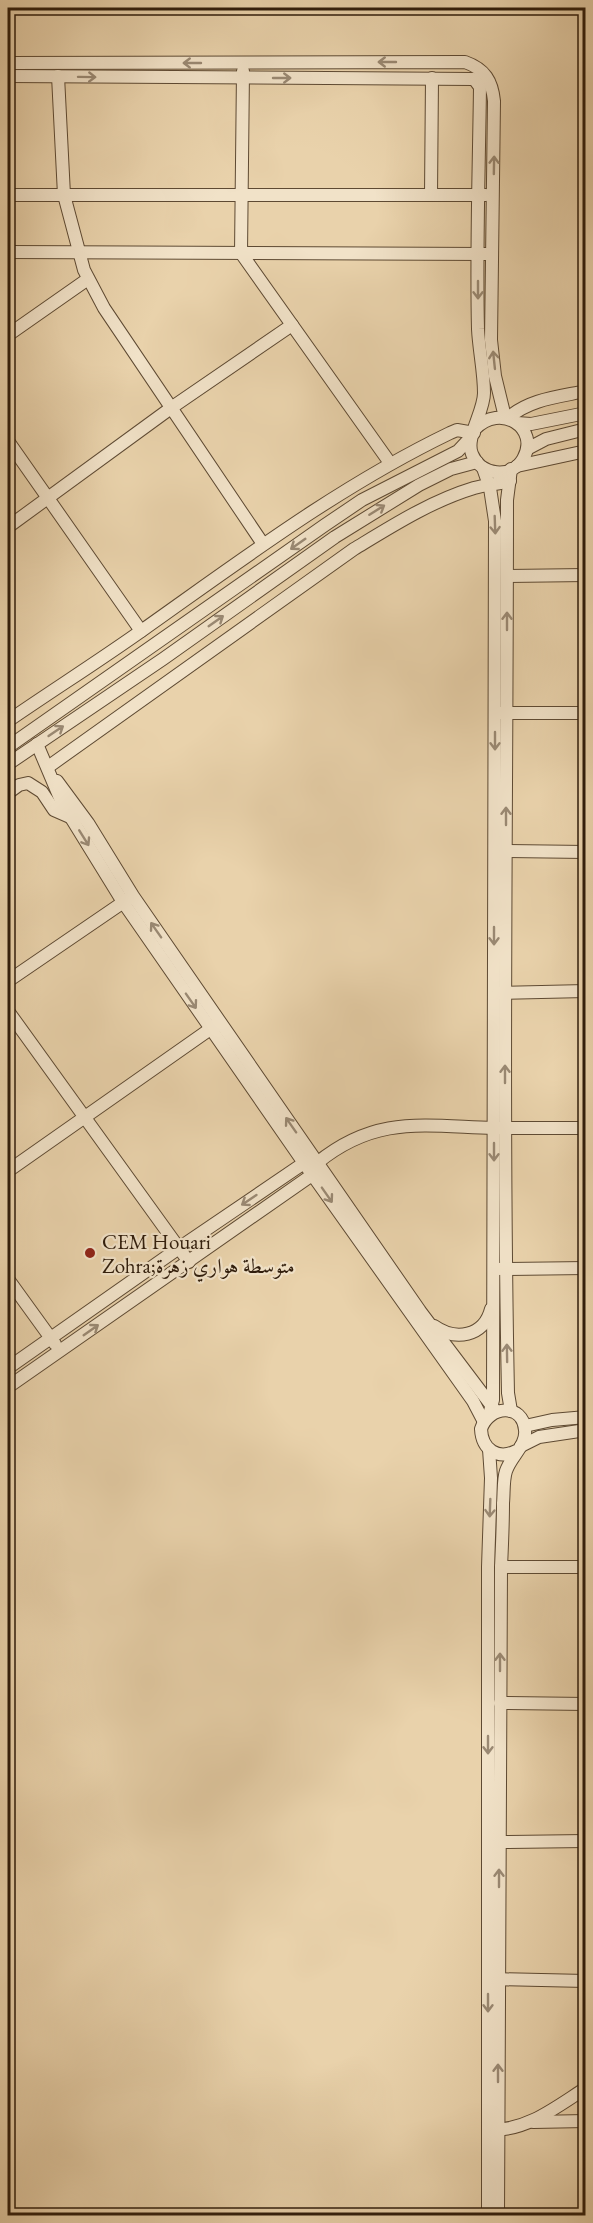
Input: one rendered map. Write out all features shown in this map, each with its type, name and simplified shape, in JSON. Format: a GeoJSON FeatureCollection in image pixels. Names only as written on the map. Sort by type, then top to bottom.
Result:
{"type":"FeatureCollection","features":[{"type":"Feature","properties":{"kind":"street"},"geometry":{"type":"LineString","coordinates":[[8,63],[465,62],[474,65],[489,79],[493,88],[494,101],[491,340],[495,376],[510,419],[523,430],[526,440],[523,459],[513,472],[489,485],[474,488],[401,520],[354,549],[48,767]]}},
{"type":"Feature","properties":{"kind":"street"},"geometry":{"type":"LineString","coordinates":[[243,63],[241,253],[390,463]]}},
{"type":"Feature","properties":{"kind":"street"},"geometry":{"type":"LineString","coordinates":[[8,76],[474,79],[480,87],[479,346],[484,391],[481,414],[473,433],[472,454],[489,485],[495,521],[501,713]]}},
{"type":"Feature","properties":{"kind":"street"},"geometry":{"type":"LineString","coordinates":[[58,76],[64,195],[78,252],[88,279],[104,308],[263,544]]}},
{"type":"Feature","properties":{"kind":"street"},"geometry":{"type":"LineString","coordinates":[[430,195],[432,78]]}},
{"type":"Feature","properties":{"kind":"street"},"geometry":{"type":"LineString","coordinates":[[8,195],[494,195]]}},
{"type":"Feature","properties":{"kind":"street"},"geometry":{"type":"LineString","coordinates":[[8,252],[493,254]]}},
{"type":"Feature","properties":{"kind":"street"},"geometry":{"type":"LineString","coordinates":[[8,334],[88,279]]}},
{"type":"Feature","properties":{"kind":"street"},"geometry":{"type":"LineString","coordinates":[[8,526],[171,408],[292,326]]}},
{"type":"Feature","properties":{"kind":"street"},"geometry":{"type":"LineString","coordinates":[[510,419],[519,409],[531,403],[585,391]]}},
{"type":"Feature","properties":{"kind":"street"},"geometry":{"type":"LineString","coordinates":[[8,747],[362,500],[458,451],[489,418],[510,419],[531,424],[585,413]]}},
{"type":"Feature","properties":{"kind":"street"},"geometry":{"type":"LineString","coordinates":[[526,449],[546,439],[585,429]]}},
{"type":"Feature","properties":{"kind":"street"},"geometry":{"type":"LineString","coordinates":[[8,720],[141,631],[339,493],[390,463],[450,433],[457,430],[473,433]]}},
{"type":"Feature","properties":{"kind":"street"},"geometry":{"type":"LineString","coordinates":[[8,441],[141,631]]}},
{"type":"Feature","properties":{"kind":"street"},"geometry":{"type":"LineString","coordinates":[[8,764],[163,659],[335,537],[419,485],[451,470],[480,465],[500,473],[513,472],[585,451]]}},
{"type":"Feature","properties":{"kind":"street"},"geometry":{"type":"LineString","coordinates":[[511,1411],[499,1269],[501,713],[507,576],[507,500],[513,472]]}},
{"type":"Feature","properties":{"kind":"street"},"geometry":{"type":"LineString","coordinates":[[507,576],[585,575]]}},
{"type":"Feature","properties":{"kind":"street"},"geometry":{"type":"LineString","coordinates":[[501,713],[585,713]]}},
{"type":"Feature","properties":{"kind":"street"},"geometry":{"type":"LineString","coordinates":[[37,744],[70,817],[215,1026],[312,1175],[472,1401],[490,1414],[511,1411],[522,1419],[525,1426],[525,1440],[506,1471],[501,1567],[500,1842],[493,1979]]}},
{"type":"Feature","properties":{"kind":"street"},"geometry":{"type":"LineString","coordinates":[[48,767],[88,824],[128,899]]}},
{"type":"Feature","properties":{"kind":"street"},"geometry":{"type":"LineString","coordinates":[[8,793],[19,785],[28,783],[42,792],[54,810],[70,817]]}},
{"type":"Feature","properties":{"kind":"street"},"geometry":{"type":"LineString","coordinates":[[500,851],[585,852]]}},
{"type":"Feature","properties":{"kind":"street"},"geometry":{"type":"LineString","coordinates":[[8,981],[128,899]]}},
{"type":"Feature","properties":{"kind":"street"},"geometry":{"type":"LineString","coordinates":[[500,992],[585,991]]}},
{"type":"Feature","properties":{"kind":"street"},"geometry":{"type":"LineString","coordinates":[[8,1011],[189,1262]]}},
{"type":"Feature","properties":{"kind":"street"},"geometry":{"type":"LineString","coordinates":[[8,1171],[215,1026]]}},
{"type":"Feature","properties":{"kind":"street"},"geometry":{"type":"LineString","coordinates":[[215,1026],[317,1163],[490,1414]]}},
{"type":"Feature","properties":{"kind":"street"},"geometry":{"type":"LineString","coordinates":[[8,1387],[312,1175],[317,1163],[337,1146],[386,1128],[412,1124],[500,1128],[585,1128]]}},
{"type":"Feature","properties":{"kind":"street"},"geometry":{"type":"LineString","coordinates":[[8,1368],[178,1248],[304,1163],[317,1163]]}},
{"type":"Feature","properties":{"kind":"street"},"geometry":{"type":"LineString","coordinates":[[499,1269],[585,1268]]}},
{"type":"Feature","properties":{"kind":"street"},"geometry":{"type":"LineString","coordinates":[[420,1311],[441,1331],[463,1336],[473,1333],[483,1326],[489,1317],[499,1269]]}},
{"type":"Feature","properties":{"kind":"street"},"geometry":{"type":"LineString","coordinates":[[8,1279],[61,1351]]}},
{"type":"Feature","properties":{"kind":"street"},"geometry":{"type":"LineString","coordinates":[[488,2216],[493,2131],[488,1567],[491,1478],[489,1449],[481,1437],[490,1414],[493,1302]]}},
{"type":"Feature","properties":{"kind":"street"},"geometry":{"type":"LineString","coordinates":[[525,1426],[552,1420],[585,1417]]}},
{"type":"Feature","properties":{"kind":"street"},"geometry":{"type":"LineString","coordinates":[[489,1449],[502,1455],[538,1437],[585,1430]]}},
{"type":"Feature","properties":{"kind":"street"},"geometry":{"type":"LineString","coordinates":[[501,1567],[585,1567]]}},
{"type":"Feature","properties":{"kind":"street"},"geometry":{"type":"LineString","coordinates":[[500,1703],[585,1704]]}},
{"type":"Feature","properties":{"kind":"street"},"geometry":{"type":"LineString","coordinates":[[500,1842],[585,1841]]}},
{"type":"Feature","properties":{"kind":"street"},"geometry":{"type":"LineString","coordinates":[[493,1979],[585,1981]]}},
{"type":"Feature","properties":{"kind":"street"},"geometry":{"type":"LineString","coordinates":[[493,2131],[518,2128],[532,2122],[585,2088]]}},
{"type":"Feature","properties":{"kind":"street"},"geometry":{"type":"LineString","coordinates":[[532,2122],[585,2121]]}},
{"type":"Feature","properties":{"kind":"street"},"geometry":{"type":"LineString","coordinates":[[493,2131],[498,2216]]}},
{"type":"Feature","properties":{"kind":"place","name":"CEM Houari Zohra;متوسطة هواري زهرة"},"geometry":{"type":"Point","coordinates":[90,1253]}}]}
